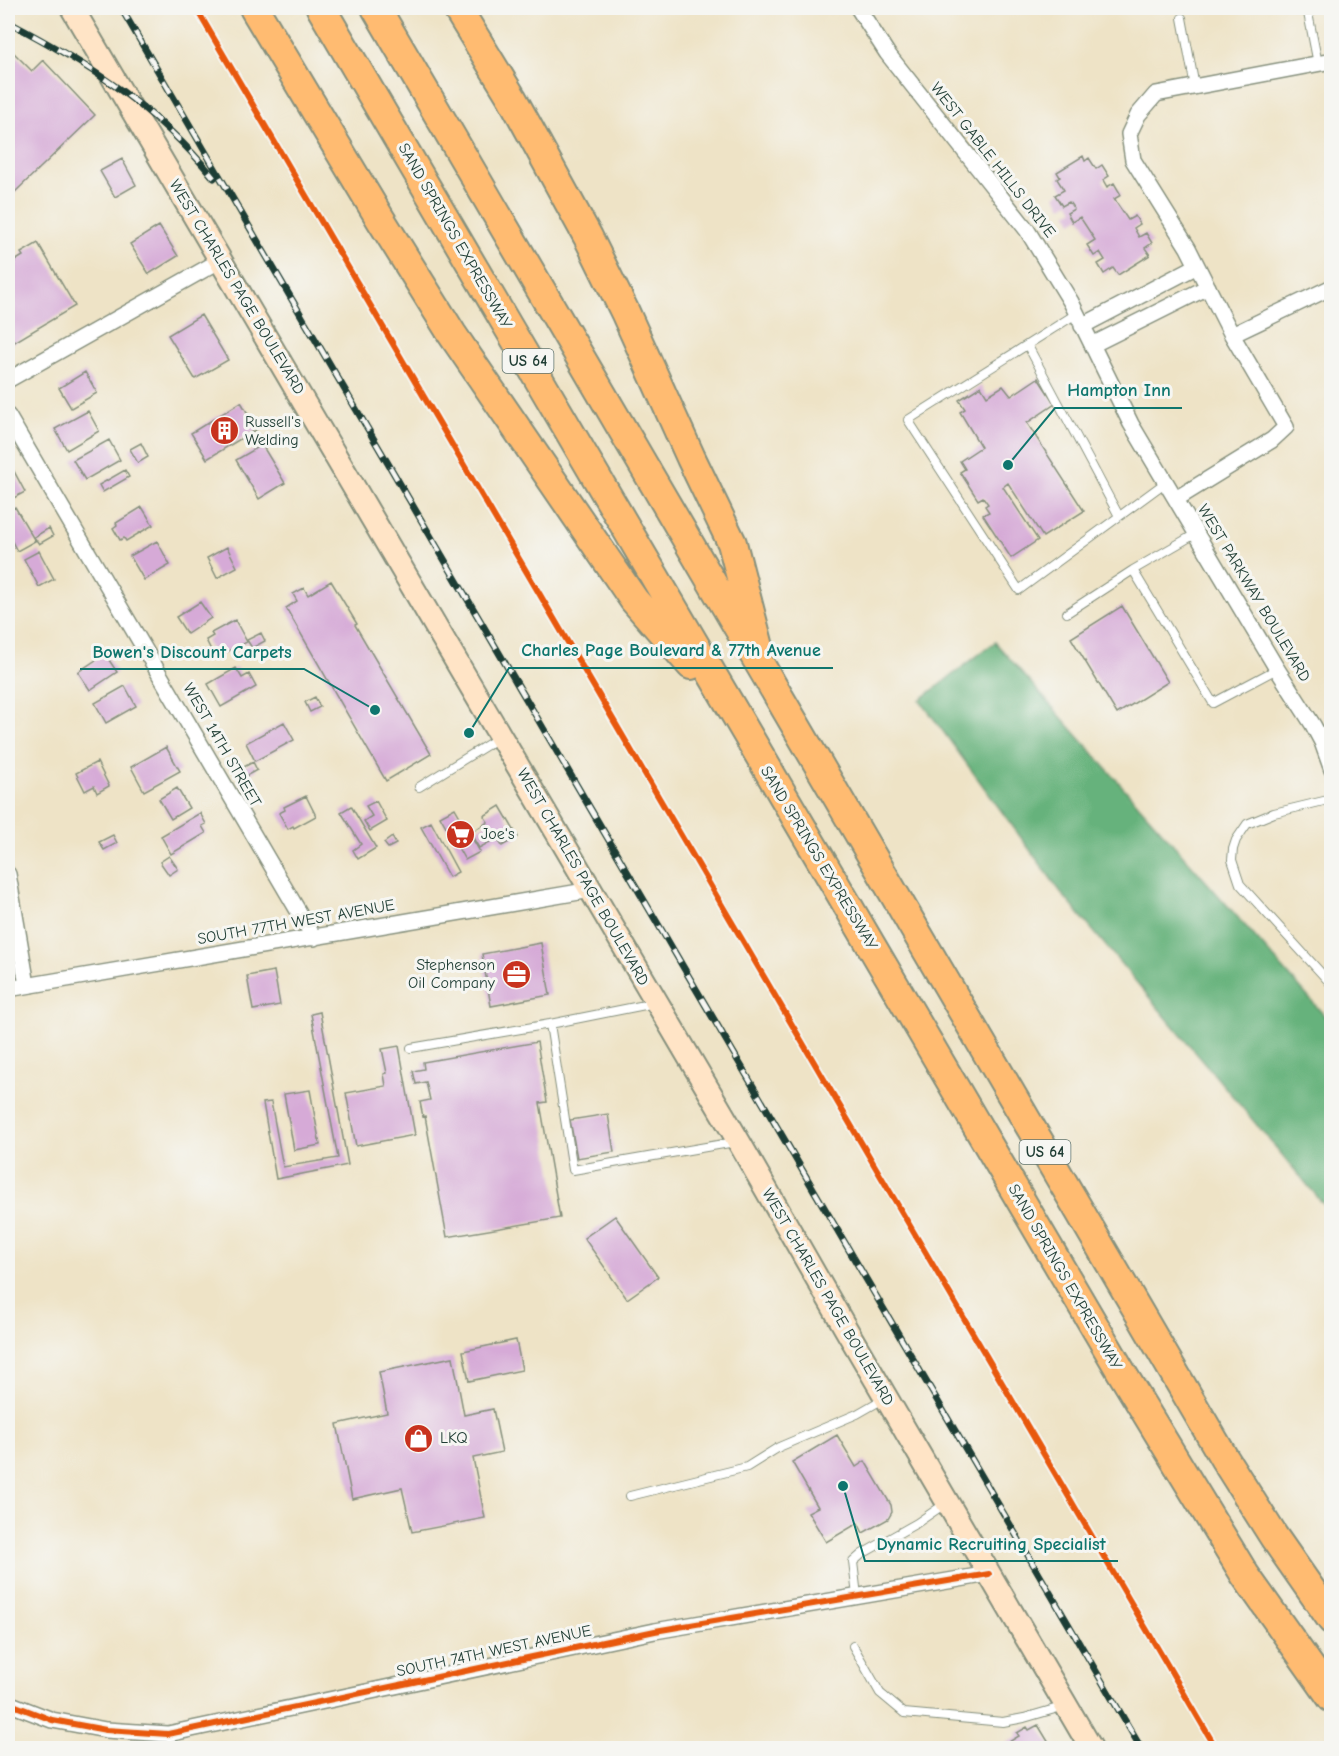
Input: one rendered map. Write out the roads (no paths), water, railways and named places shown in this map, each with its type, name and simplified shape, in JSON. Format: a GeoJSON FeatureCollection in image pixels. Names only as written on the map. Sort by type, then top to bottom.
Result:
{"type":"FeatureCollection","features":[{"type":"Feature","properties":{"kind":"highway"},"geometry":{"type":"LineString","coordinates":[[254,8],[381,220],[459,344],[634,600],[735,715]]}},
{"type":"Feature","properties":{"kind":"highway","name":"SAND SPRINGS EXPRESSWAY"},"geometry":{"type":"LineString","coordinates":[[321,8],[1194,1493],[1245,1575],[1332,1698]]}},
{"type":"Feature","properties":{"kind":"highway","name":"US 64"},"geometry":{"type":"LineString","coordinates":[[376,8],[1224,1458],[1274,1537],[1332,1620]]}},
{"type":"Feature","properties":{"kind":"highway"},"geometry":{"type":"LineString","coordinates":[[458,8],[518,108],[588,237],[625,312],[690,458],[732,543],[767,678]]}},
{"type":"Feature","properties":{"kind":"main road","name":"WEST CHARLES PAGE BOULEVARD"},"geometry":{"type":"LineString","coordinates":[[72,8],[739,1142],[1091,1749]]}},
{"type":"Feature","properties":{"kind":"street","name":"WEST GABLE HILLS DRIVE"},"geometry":{"type":"LineString","coordinates":[[858,8],[887,53],[1027,230],[1079,320],[1131,424],[1176,499]]}},
{"type":"Feature","properties":{"kind":"street"},"geometry":{"type":"LineString","coordinates":[[1176,499],[1272,440],[1286,427],[1232,335],[1188,248],[1133,160],[1129,134],[1138,115],[1156,94],[1325,63]]}},
{"type":"Feature","properties":{"kind":"street"},"geometry":{"type":"LineString","coordinates":[[8,380],[221,260]]}},
{"type":"Feature","properties":{"kind":"street"},"geometry":{"type":"LineString","coordinates":[[1079,320],[1197,266]]}},
{"type":"Feature","properties":{"kind":"street"},"geometry":{"type":"LineString","coordinates":[[1092,345],[1208,287]]}},
{"type":"Feature","properties":{"kind":"street"},"geometry":{"type":"LineString","coordinates":[[1232,335],[1332,287]]}},
{"type":"Feature","properties":{"kind":"street","name":"WEST 14TH STREET"},"geometry":{"type":"LineString","coordinates":[[8,416],[314,938]]}},
{"type":"Feature","properties":{"kind":"street","name":"WEST PARKWAY BOULEVARD"},"geometry":{"type":"LineString","coordinates":[[1176,499],[1313,725],[1332,770]]}},
{"type":"Feature","properties":{"kind":"street"},"geometry":{"type":"LineString","coordinates":[[8,874],[27,985]]}},
{"type":"Feature","properties":{"kind":"street","name":"SOUTH 77TH WEST AVENUE"},"geometry":{"type":"LineString","coordinates":[[8,989],[591,890]]}},
{"type":"Feature","properties":{"kind":"street","name":"SOUTH 74TH WEST AVENUE"},"geometry":{"type":"LineString","coordinates":[[8,1703],[52,1720],[106,1730],[168,1734],[655,1631],[989,1574]]}},
{"type":"Feature","properties":{"kind":"lane"},"geometry":{"type":"LineString","coordinates":[[1307,8],[1325,63]]}},
{"type":"Feature","properties":{"kind":"lane"},"geometry":{"type":"LineString","coordinates":[[1182,18],[1195,87]]}},
{"type":"Feature","properties":{"kind":"lane"},"geometry":{"type":"LineString","coordinates":[[1079,320],[1028,346],[908,420],[1019,590],[1166,482]]}},
{"type":"Feature","properties":{"kind":"lane"},"geometry":{"type":"LineString","coordinates":[[1028,346],[1119,516]]}},
{"type":"Feature","properties":{"kind":"lane"},"geometry":{"type":"LineString","coordinates":[[1067,613],[1133,570],[1197,533]]}},
{"type":"Feature","properties":{"kind":"lane"},"geometry":{"type":"LineString","coordinates":[[1133,570],[1213,703],[1277,669]]}},
{"type":"Feature","properties":{"kind":"lane"},"geometry":{"type":"LineString","coordinates":[[419,787],[501,736]]}},
{"type":"Feature","properties":{"kind":"lane"},"geometry":{"type":"LineString","coordinates":[[1332,799],[1274,813],[1247,824],[1236,840],[1232,860],[1240,884],[1332,985]]}},
{"type":"Feature","properties":{"kind":"lane"},"geometry":{"type":"LineString","coordinates":[[411,1048],[656,1003]]}},
{"type":"Feature","properties":{"kind":"lane"},"geometry":{"type":"LineString","coordinates":[[550,1024],[573,1170],[739,1142]]}},
{"type":"Feature","properties":{"kind":"lane"},"geometry":{"type":"LineString","coordinates":[[630,1496],[747,1467],[778,1446],[857,1414],[886,1398]]}},
{"type":"Feature","properties":{"kind":"lane"},"geometry":{"type":"LineString","coordinates":[[857,1596],[853,1562],[862,1554],[917,1523],[947,1502]]}},
{"type":"Feature","properties":{"kind":"lane"},"geometry":{"type":"LineString","coordinates":[[854,1646],[880,1693],[904,1713],[1003,1722],[1066,1705]]}},
{"type":"Feature","properties":{"kind":"railway"},"geometry":{"type":"LineString","coordinates":[[121,8],[1141,1748]]}},
{"type":"Feature","properties":{"kind":"railway"},"geometry":{"type":"LineString","coordinates":[[8,22],[66,54],[119,89],[169,130],[214,178]]}},
{"type":"Feature","properties":{"kind":"place","name":"Russell's Welding"},"geometry":{"type":"Point","coordinates":[224,431]}},
{"type":"Feature","properties":{"kind":"place","name":"Hampton Inn"},"geometry":{"type":"Point","coordinates":[1008,465]}},
{"type":"Feature","properties":{"kind":"place","name":"Bowen's Discount Carpets"},"geometry":{"type":"Point","coordinates":[375,710]}},
{"type":"Feature","properties":{"kind":"place","name":"Charles Page Boulevard & 77th Avenue"},"geometry":{"type":"Point","coordinates":[469,733]}},
{"type":"Feature","properties":{"kind":"place","name":"Joe's"},"geometry":{"type":"Point","coordinates":[460,834]}},
{"type":"Feature","properties":{"kind":"place","name":"Stephenson Oil Company"},"geometry":{"type":"Point","coordinates":[516,974]}},
{"type":"Feature","properties":{"kind":"place","name":"LKQ"},"geometry":{"type":"Point","coordinates":[419,1438]}},
{"type":"Feature","properties":{"kind":"place","name":"Dynamic Recruiting Specialist"},"geometry":{"type":"Point","coordinates":[843,1486]}}]}
